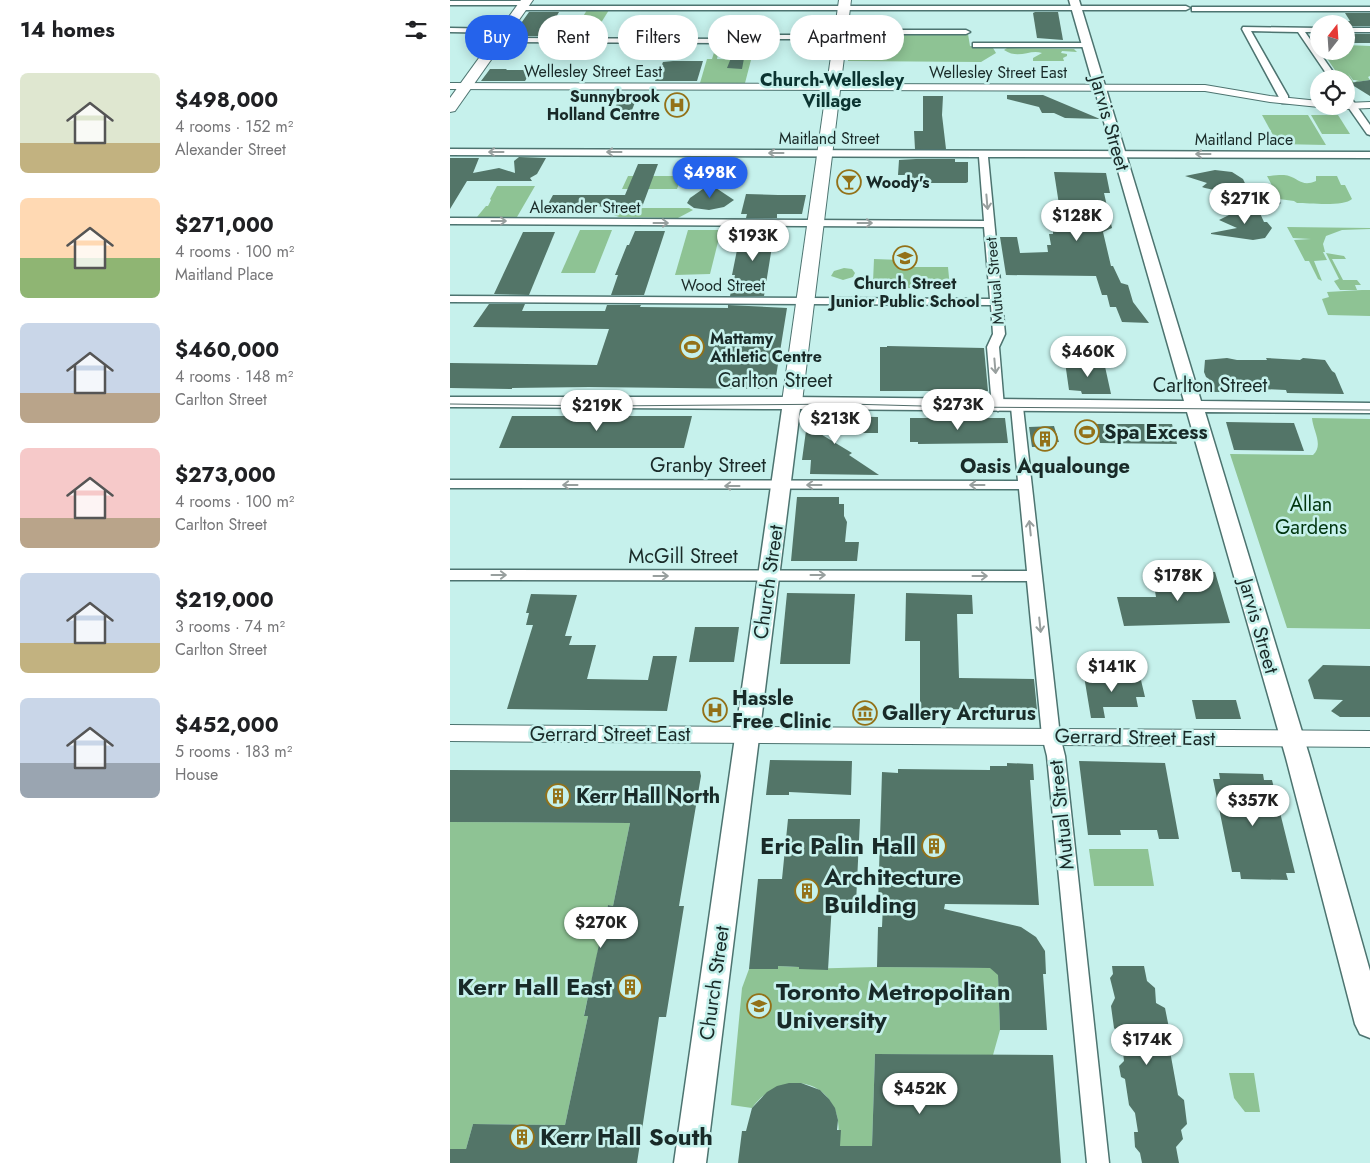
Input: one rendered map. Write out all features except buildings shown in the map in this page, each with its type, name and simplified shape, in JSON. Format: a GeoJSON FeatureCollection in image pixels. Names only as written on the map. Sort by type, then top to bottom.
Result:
{"type":"FeatureCollection","features":[{"type":"Feature","properties":{"kind":"main road"},"geometry":{"type":"LineString","coordinates":[[516,15],[524,4]]}},
{"type":"Feature","properties":{"kind":"main road","name":"Jarvis Street"},"geometry":{"type":"LineString","coordinates":[[1075,4],[1293,740],[1370,1024]]}},
{"type":"Feature","properties":{"kind":"main road"},"geometry":{"type":"LineString","coordinates":[[450,108],[484,60]]}},
{"type":"Feature","properties":{"kind":"main road","name":"Church Street"},"geometry":{"type":"LineString","coordinates":[[690,1163],[837,60]]}},
{"type":"Feature","properties":{"kind":"main road","name":"Carlton Street"},"geometry":{"type":"LineString","coordinates":[[450,402],[792,402],[1018,407],[1370,408]]}},
{"type":"Feature","properties":{"kind":"street"},"geometry":{"type":"LineString","coordinates":[[450,3],[1075,4],[1370,9]]}},
{"type":"Feature","properties":{"kind":"street"},"geometry":{"type":"LineString","coordinates":[[1285,101],[1284,96],[1246,29],[1310,30]]}},
{"type":"Feature","properties":{"kind":"street"},"geometry":{"type":"LineString","coordinates":[[450,30],[465,32]]}},
{"type":"Feature","properties":{"kind":"street"},"geometry":{"type":"LineString","coordinates":[[1300,30],[1328,70]]}},
{"type":"Feature","properties":{"kind":"street"},"geometry":{"type":"LineString","coordinates":[[1355,30],[1370,30]]}},
{"type":"Feature","properties":{"kind":"street"},"geometry":{"type":"LineString","coordinates":[[904,33],[966,32]]}},
{"type":"Feature","properties":{"kind":"street"},"geometry":{"type":"LineString","coordinates":[[528,37],[724,41],[790,36]]}},
{"type":"Feature","properties":{"kind":"street"},"geometry":{"type":"LineString","coordinates":[[976,45],[1087,45]]}},
{"type":"Feature","properties":{"kind":"street","name":"Wellesley Street East"},"geometry":{"type":"LineString","coordinates":[[450,86],[1212,88],[1285,101],[1310,103]]}},
{"type":"Feature","properties":{"kind":"street"},"geometry":{"type":"LineString","coordinates":[[1355,104],[1370,105]]}},
{"type":"Feature","properties":{"kind":"street"},"geometry":{"type":"LineString","coordinates":[[1355,112],[1370,132]]}},
{"type":"Feature","properties":{"kind":"street","name":"Maitland Street"},"geometry":{"type":"LineString","coordinates":[[450,152],[1119,154]]}},
{"type":"Feature","properties":{"kind":"street","name":"Mutual Street"},"geometry":{"type":"LineString","coordinates":[[983,154],[999,336],[993,347],[998,406]]}},
{"type":"Feature","properties":{"kind":"street","name":"Maitland Place"},"geometry":{"type":"LineString","coordinates":[[1119,154],[1370,155]]}},
{"type":"Feature","properties":{"kind":"street","name":"Alexander Street"},"geometry":{"type":"LineString","coordinates":[[450,221],[989,224]]}},
{"type":"Feature","properties":{"kind":"street","name":"Wood Street"},"geometry":{"type":"LineString","coordinates":[[450,299],[995,302]]}},
{"type":"Feature","properties":{"kind":"street","name":"Mutual Street"},"geometry":{"type":"LineString","coordinates":[[1018,407],[1051,736],[1056,756],[1098,1163]]}},
{"type":"Feature","properties":{"kind":"street","name":"Granby Street"},"geometry":{"type":"LineString","coordinates":[[450,484],[1026,485]]}},
{"type":"Feature","properties":{"kind":"street","name":"McGill Street"},"geometry":{"type":"LineString","coordinates":[[450,575],[1035,576]]}},
{"type":"Feature","properties":{"kind":"street","name":"Gerrard Street East"},"geometry":{"type":"LineString","coordinates":[[450,733],[1051,736],[1293,740],[1370,739]]}},
{"type":"Feature","properties":{"kind":"green space"},"geometry":{"type":"Polygon","coordinates":[[[587,10],[609,10],[606,15],[584,15],[587,10]]]}},
{"type":"Feature","properties":{"kind":"green space"},"geometry":{"type":"Polygon","coordinates":[[[904,33],[968,34],[970,46],[993,48],[996,53],[981,62],[848,61],[904,60],[904,33]]]}},
{"type":"Feature","properties":{"kind":"green space"},"geometry":{"type":"Polygon","coordinates":[[[1355,45],[1370,46],[1370,76],[1368,77],[1370,80],[1355,81],[1359,80],[1355,80],[1355,70],[1335,70],[1328,60],[1355,60],[1355,45]]]}},
{"type":"Feature","properties":{"kind":"green space"},"geometry":{"type":"Polygon","coordinates":[[[1007,48],[1074,49],[1077,52],[1062,51],[1061,53],[1067,54],[1063,58],[1064,61],[1033,61],[1033,58],[1042,53],[1014,54],[1004,50],[1007,48]]]}},
{"type":"Feature","properties":{"kind":"green space"},"geometry":{"type":"Polygon","coordinates":[[[707,59],[751,60],[745,83],[700,83],[707,59]]]}},
{"type":"Feature","properties":{"kind":"green space"},"geometry":{"type":"Polygon","coordinates":[[[1262,115],[1308,115],[1326,145],[1278,144],[1262,115]]]}},
{"type":"Feature","properties":{"kind":"green space"},"geometry":{"type":"Polygon","coordinates":[[[1311,115],[1338,115],[1350,134],[1322,134],[1311,115]]]}},
{"type":"Feature","properties":{"kind":"green space"},"geometry":{"type":"Polygon","coordinates":[[[1287,175],[1301,182],[1311,183],[1316,181],[1316,176],[1337,176],[1341,185],[1345,185],[1352,199],[1342,203],[1326,204],[1297,203],[1279,199],[1267,176],[1287,175]]]}},
{"type":"Feature","properties":{"kind":"green space"},"geometry":{"type":"Polygon","coordinates":[[[628,176],[675,176],[681,178],[677,189],[622,189],[628,176]]]}},
{"type":"Feature","properties":{"kind":"green space"},"geometry":{"type":"Polygon","coordinates":[[[497,186],[535,186],[517,217],[477,217],[488,206],[497,186]]]}},
{"type":"Feature","properties":{"kind":"green space"},"geometry":{"type":"Polygon","coordinates":[[[608,208],[689,208],[693,210],[678,218],[619,217],[606,212],[608,208]]]}},
{"type":"Feature","properties":{"kind":"green space"},"geometry":{"type":"Polygon","coordinates":[[[1287,227],[1370,229],[1342,230],[1326,236],[1323,244],[1325,252],[1323,252],[1327,260],[1314,261],[1322,281],[1318,279],[1309,261],[1305,261],[1294,240],[1311,239],[1293,238],[1287,227]]]}},
{"type":"Feature","properties":{"kind":"green space"},"geometry":{"type":"Polygon","coordinates":[[[580,230],[612,230],[595,273],[561,273],[580,230]]]}},
{"type":"Feature","properties":{"kind":"green space"},"geometry":{"type":"Polygon","coordinates":[[[688,230],[721,230],[710,274],[675,275],[688,230]]]}},
{"type":"Feature","properties":{"kind":"green space"},"geometry":{"type":"Polygon","coordinates":[[[1326,253],[1344,256],[1346,259],[1332,259],[1343,280],[1357,280],[1361,285],[1355,285],[1357,290],[1340,290],[1334,281],[1339,279],[1326,253]]]}},
{"type":"Feature","properties":{"kind":"green space"},"geometry":{"type":"Polygon","coordinates":[[[874,259],[901,260],[903,267],[948,267],[950,288],[876,288],[873,282],[874,259]]]}},
{"type":"Feature","properties":{"kind":"green space"},"geometry":{"type":"Polygon","coordinates":[[[844,268],[852,269],[855,273],[853,277],[843,280],[831,276],[834,271],[844,268]]]}},
{"type":"Feature","properties":{"kind":"green space"},"geometry":{"type":"Polygon","coordinates":[[[1370,290],[1370,316],[1328,315],[1322,299],[1329,297],[1327,292],[1370,290]]]}},
{"type":"Feature","properties":{"kind":"green space","name":"Allan Gardens"},"geometry":{"type":"Polygon","coordinates":[[[1312,418],[1370,419],[1370,629],[1287,628],[1230,454],[1313,455],[1318,447],[1318,442],[1312,418]]]}},
{"type":"Feature","properties":{"kind":"green space"},"geometry":{"type":"Polygon","coordinates":[[[450,822],[630,823],[613,906],[608,905],[584,1015],[588,1016],[565,1125],[473,1124],[466,1149],[450,1149],[450,822]]]}},
{"type":"Feature","properties":{"kind":"green space"},"geometry":{"type":"Polygon","coordinates":[[[1089,849],[1148,849],[1154,886],[1094,886],[1089,849]]]}},
{"type":"Feature","properties":{"kind":"green space"},"geometry":{"type":"Polygon","coordinates":[[[778,966],[799,967],[800,969],[877,967],[991,968],[998,974],[1000,1030],[993,1055],[875,1054],[872,1146],[840,1146],[838,1121],[834,1108],[826,1096],[817,1088],[806,1084],[794,1083],[782,1086],[761,1098],[752,1108],[731,1105],[742,988],[749,969],[777,969],[778,966]]]}},
{"type":"Feature","properties":{"kind":"green space"},"geometry":{"type":"Polygon","coordinates":[[[1229,1073],[1254,1073],[1260,1112],[1245,1112],[1234,1098],[1229,1073]]]}},
{"type":"Feature","properties":{"kind":"tram line"},"geometry":{"type":"LineString","coordinates":[[450,404],[606,406],[848,404],[959,407],[1370,410]]}},
{"type":"Feature","properties":{"kind":"place","name":"Sunnybrook Holland Centre"},"geometry":{"type":"Point","coordinates":[677,105]}},
{"type":"Feature","properties":{"kind":"place","name":"Woody's"},"geometry":{"type":"Point","coordinates":[849,182]}},
{"type":"Feature","properties":{"kind":"place","name":"Church Street Junior Public School"},"geometry":{"type":"Point","coordinates":[905,258]}},
{"type":"Feature","properties":{"kind":"place","name":"Mattamy Athletic Centre"},"geometry":{"type":"Point","coordinates":[692,347]}},
{"type":"Feature","properties":{"kind":"place","name":"Spa Excess"},"geometry":{"type":"Point","coordinates":[1087,432]}},
{"type":"Feature","properties":{"kind":"place","name":"Oasis Aqualounge"},"geometry":{"type":"Point","coordinates":[1045,439]}},
{"type":"Feature","properties":{"kind":"place","name":"Hassle Free Clinic"},"geometry":{"type":"Point","coordinates":[715,710]}},
{"type":"Feature","properties":{"kind":"place","name":"Gallery Arcturus"},"geometry":{"type":"Point","coordinates":[865,713]}},
{"type":"Feature","properties":{"kind":"place","name":"Kerr Hall North"},"geometry":{"type":"Point","coordinates":[558,796]}},
{"type":"Feature","properties":{"kind":"place","name":"Eric Palin Hall"},"geometry":{"type":"Point","coordinates":[934,846]}},
{"type":"Feature","properties":{"kind":"place","name":"Architecture Building"},"geometry":{"type":"Point","coordinates":[807,891]}},
{"type":"Feature","properties":{"kind":"place","name":"Kerr Hall East"},"geometry":{"type":"Point","coordinates":[630,987]}},
{"type":"Feature","properties":{"kind":"place","name":"Toronto Metropolitan University"},"geometry":{"type":"Point","coordinates":[759,1006]}},
{"type":"Feature","properties":{"kind":"place","name":"Kerr Hall South"},"geometry":{"type":"Point","coordinates":[522,1137]}},
{"type":"Feature","properties":{"kind":"district","name":"Church-Wellesley Village"},"geometry":{"type":"Point","coordinates":[832,90]}}]}
